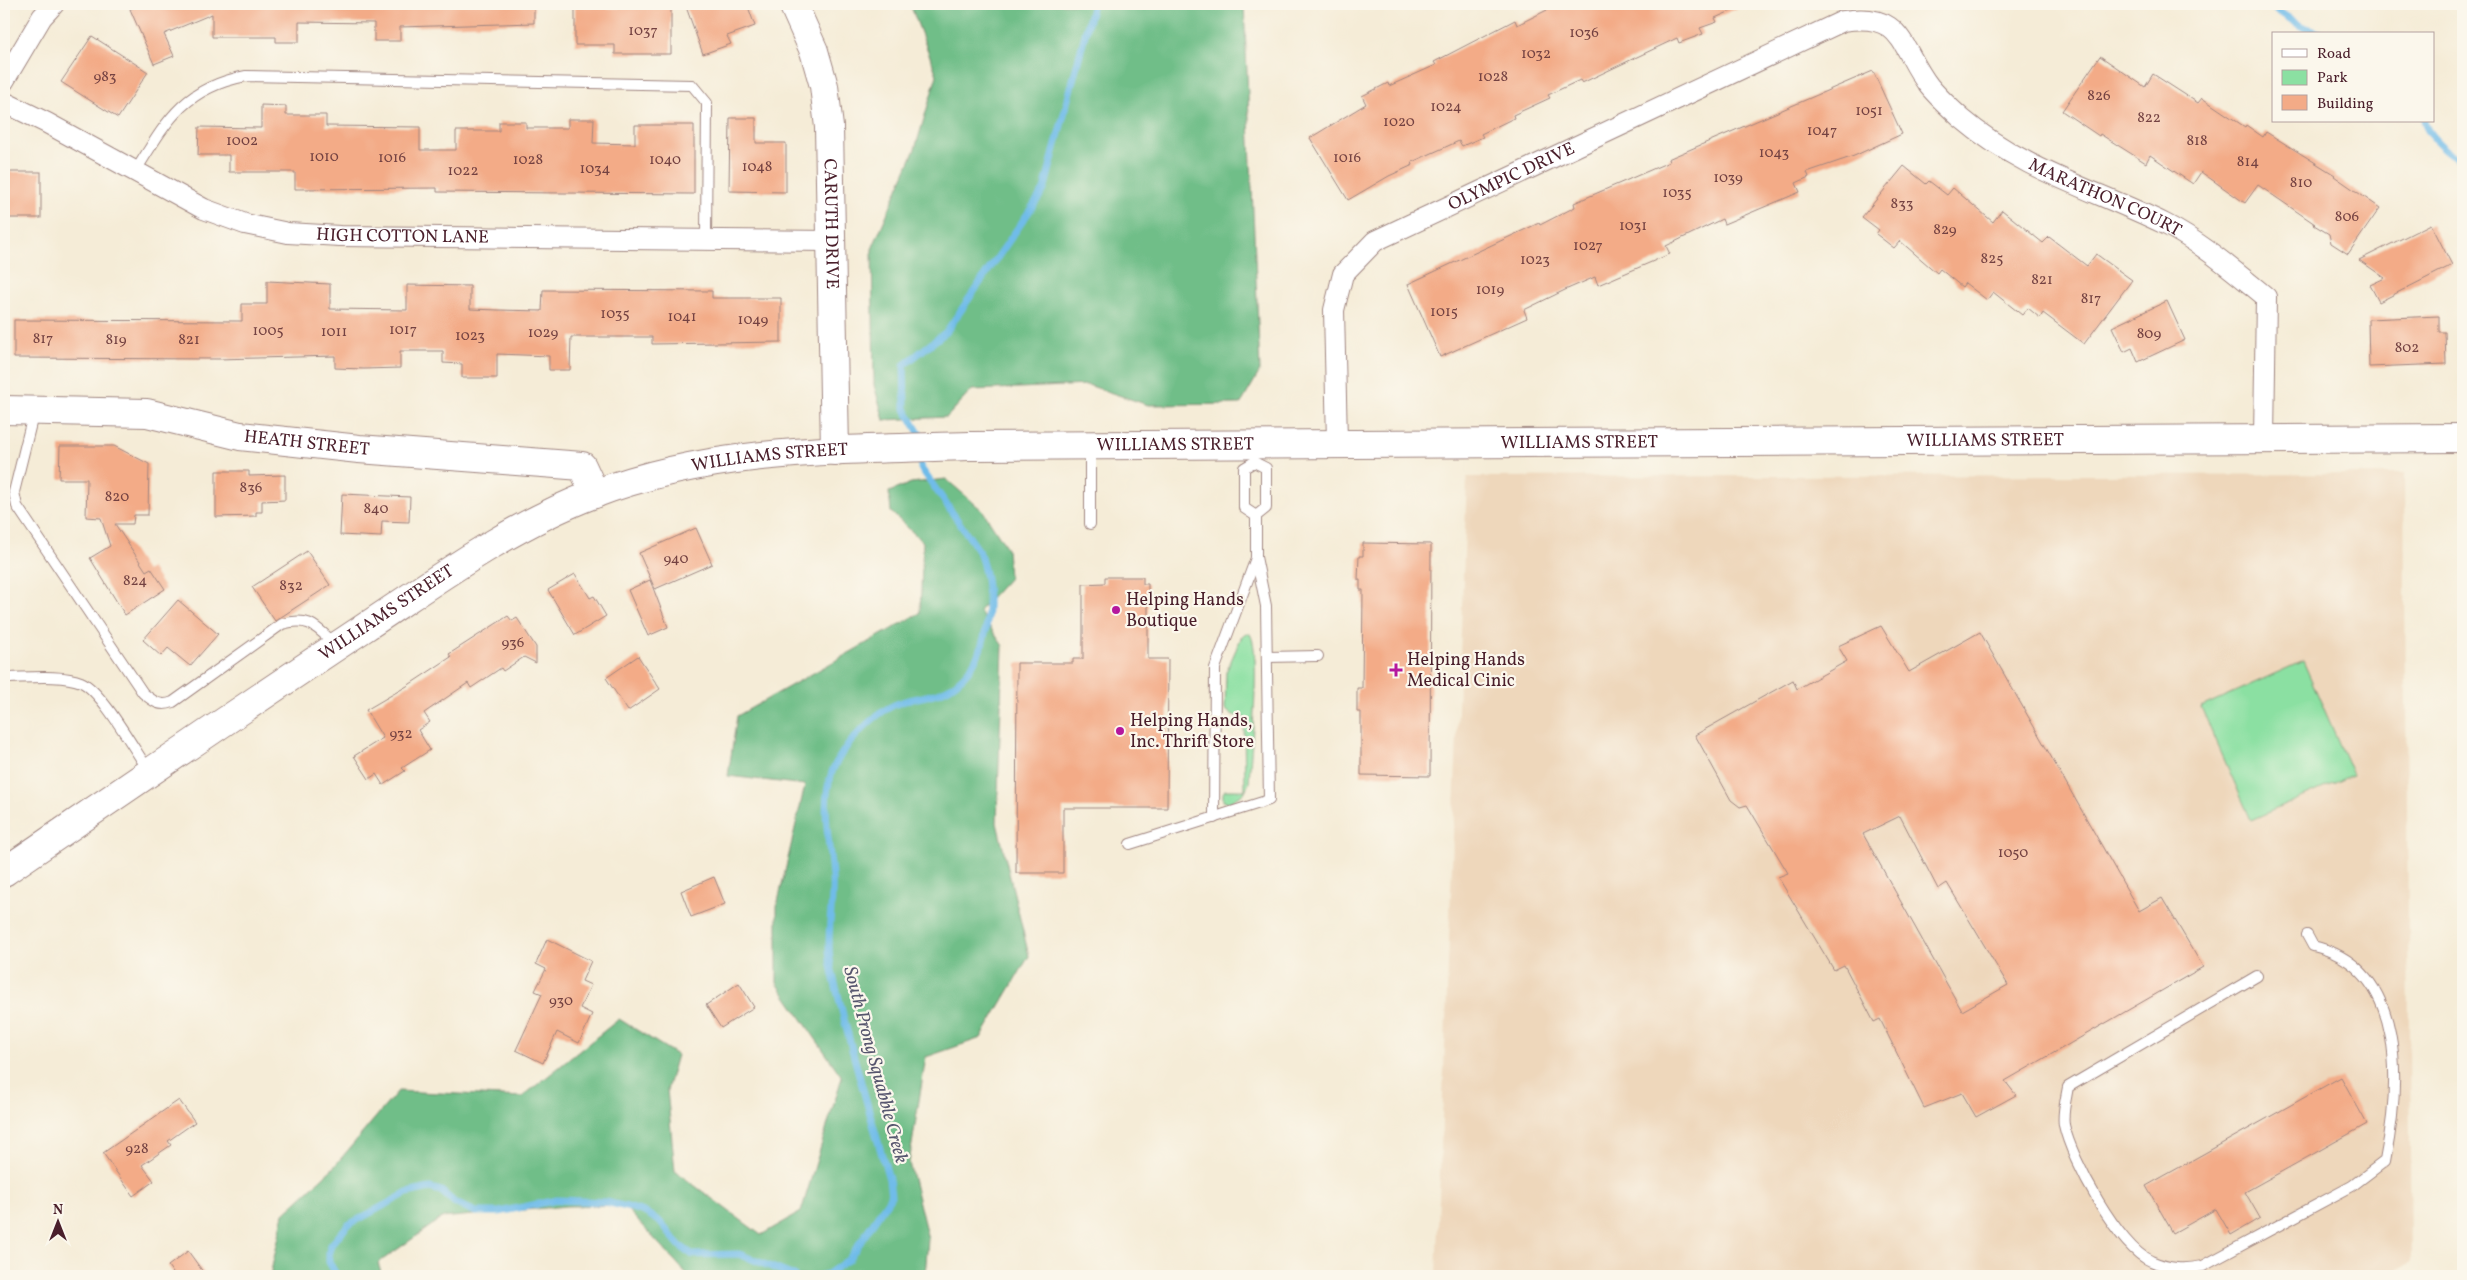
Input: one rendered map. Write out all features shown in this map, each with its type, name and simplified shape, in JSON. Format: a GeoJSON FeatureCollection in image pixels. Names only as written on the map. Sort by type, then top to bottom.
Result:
{"type":"FeatureCollection","features":[{"type":"Feature","properties":{"kind":"main road","name":"CARUTH DRIVE"},"geometry":{"type":"LineString","coordinates":[[793,4],[814,51],[824,86],[829,127],[835,451]]}},
{"type":"Feature","properties":{"kind":"main road","name":"HEATH STREET"},"geometry":{"type":"LineString","coordinates":[[4,410],[147,413],[240,436],[359,449],[582,466],[595,494]]}},
{"type":"Feature","properties":{"kind":"main road","name":"WILLIAMS STREET"},"geometry":{"type":"LineString","coordinates":[[4,872],[150,772],[505,536],[595,494],[687,468],[758,456],[970,446],[1090,445],[1254,453],[1337,442],[2463,438]]}},
{"type":"Feature","properties":{"kind":"street"},"geometry":{"type":"LineString","coordinates":[[4,81],[42,17],[54,4]]}},
{"type":"Feature","properties":{"kind":"street","name":"MARATHON COURT"},"geometry":{"type":"LineString","coordinates":[[1842,21],[1863,18],[1884,23],[1898,34],[1929,86],[1960,118],[1996,145],[2056,178],[2166,224],[2222,261],[2266,296],[2264,439]]}},
{"type":"Feature","properties":{"kind":"street","name":"OLYMPIC DRIVE"},"geometry":{"type":"LineString","coordinates":[[1337,442],[1334,310],[1343,274],[1375,240],[1842,21]]}},
{"type":"Feature","properties":{"kind":"street","name":"HIGH COTTON LANE"},"geometry":{"type":"LineString","coordinates":[[4,102],[47,123],[204,209],[245,224],[288,232],[340,236],[831,240]]}},
{"type":"Feature","properties":{"kind":"lane"},"geometry":{"type":"LineString","coordinates":[[135,172],[163,126],[184,102],[212,85],[246,76],[692,85],[707,103],[706,240]]}},
{"type":"Feature","properties":{"kind":"lane"},"geometry":{"type":"LineString","coordinates":[[34,410],[14,492],[17,506],[143,693],[155,703],[164,705],[173,702],[282,624],[294,620],[310,621],[338,646]]}},
{"type":"Feature","properties":{"kind":"lane"},"geometry":{"type":"LineString","coordinates":[[1090,445],[1090,524]]}},
{"type":"Feature","properties":{"kind":"lane"},"geometry":{"type":"LineString","coordinates":[[1254,453],[1266,468],[1266,508],[1256,516],[1244,508],[1244,468],[1254,453]]}},
{"type":"Feature","properties":{"kind":"lane"},"geometry":{"type":"LineString","coordinates":[[1130,844],[1269,800],[1266,606],[1256,557],[1256,516]]}},
{"type":"Feature","properties":{"kind":"lane"},"geometry":{"type":"LineString","coordinates":[[1214,818],[1214,668],[1256,557]]}},
{"type":"Feature","properties":{"kind":"lane"},"geometry":{"type":"LineString","coordinates":[[1267,657],[1318,656]]}},
{"type":"Feature","properties":{"kind":"lane"},"geometry":{"type":"LineString","coordinates":[[4,678],[60,678],[81,682],[95,691],[150,772]]}},
{"type":"Feature","properties":{"kind":"lane"},"geometry":{"type":"LineString","coordinates":[[2257,976],[2068,1087],[2064,1123],[2070,1146],[2109,1220],[2149,1261],[2182,1270],[2203,1266],[2352,1186],[2385,1160],[2392,1125],[2394,1069],[2390,1026],[2378,995],[2369,980],[2333,951],[2313,946],[2306,935]]}},
{"type":"Feature","properties":{"kind":"shaded area"},"geometry":{"type":"Polygon","coordinates":[[[2404,474],[2411,1262],[2386,1276],[1436,1276],[1467,477],[2404,474]]]}},
{"type":"Feature","properties":{"kind":"green space"},"geometry":{"type":"Polygon","coordinates":[[[910,4],[1244,4],[1260,371],[1241,404],[1148,405],[1088,385],[972,390],[947,417],[884,420],[874,385],[872,249],[915,149],[937,75],[910,4]]]}},
{"type":"Feature","properties":{"kind":"green space"},"geometry":{"type":"Polygon","coordinates":[[[946,479],[983,511],[1007,548],[1009,578],[979,611],[1003,646],[997,823],[1029,956],[981,1038],[926,1057],[909,1163],[928,1239],[925,1276],[689,1276],[623,1205],[566,1206],[442,1218],[378,1263],[382,1276],[270,1276],[284,1213],[332,1169],[398,1091],[522,1097],[619,1019],[677,1055],[667,1090],[675,1171],[761,1235],[801,1212],[842,1077],[777,983],[777,906],[805,785],[728,776],[737,716],[920,613],[923,542],[891,512],[889,492],[911,483],[946,479]]]}},
{"type":"Feature","properties":{"kind":"green space"},"geometry":{"type":"Polygon","coordinates":[[[1246,633],[1250,634],[1255,661],[1249,783],[1244,793],[1228,803],[1223,801],[1225,790],[1245,790],[1244,717],[1233,716],[1225,709],[1226,672],[1242,636],[1246,633]]]}},
{"type":"Feature","properties":{"kind":"green space"},"geometry":{"type":"Polygon","coordinates":[[[2303,661],[2353,775],[2251,820],[2201,707],[2303,661]]]}},
{"type":"Feature","properties":{"kind":"building"},"geometry":{"type":"Polygon","coordinates":[[[142,4],[534,4],[534,23],[400,27],[400,41],[374,41],[374,23],[299,22],[299,42],[276,42],[276,37],[212,37],[212,14],[164,34],[174,56],[154,64],[130,9],[142,4]]]}},
{"type":"Feature","properties":{"kind":"building"},"geometry":{"type":"Polygon","coordinates":[[[575,4],[601,4],[601,8],[671,8],[671,54],[615,54],[615,45],[575,45],[575,4]]]}},
{"type":"Feature","properties":{"kind":"building"},"geometry":{"type":"Polygon","coordinates":[[[685,4],[747,4],[755,26],[727,36],[731,44],[703,54],[685,4]]]}},
{"type":"Feature","properties":{"kind":"building"},"geometry":{"type":"Polygon","coordinates":[[[1546,4],[1747,4],[1715,18],[1717,22],[1700,28],[1703,34],[1679,43],[1677,38],[1582,83],[1580,80],[1548,95],[1550,98],[1513,115],[1514,118],[1481,134],[1483,137],[1462,146],[1459,141],[1412,162],[1413,165],[1389,176],[1348,200],[1310,138],[1366,104],[1362,96],[1388,83],[1389,86],[1436,65],[1434,62],[1515,20],[1517,25],[1549,9],[1546,4]]]}},
{"type":"Feature","properties":{"kind":"building"},"geometry":{"type":"Polygon","coordinates":[[[92,36],[148,72],[118,118],[61,82],[92,36]]]}},
{"type":"Feature","properties":{"kind":"building"},"geometry":{"type":"Polygon","coordinates":[[[2100,56],[2145,87],[2153,74],[2198,103],[2202,98],[2263,137],[2266,132],[2335,175],[2380,208],[2348,254],[2331,243],[2329,234],[2258,185],[2245,203],[2201,172],[2193,184],[2150,155],[2146,163],[2100,134],[2099,136],[2062,111],[2100,56]]]}},
{"type":"Feature","properties":{"kind":"building"},"geometry":{"type":"Polygon","coordinates":[[[1873,71],[1902,134],[1854,156],[1807,172],[1809,177],[1796,183],[1800,192],[1724,224],[1722,219],[1666,246],[1670,254],[1598,285],[1595,277],[1565,290],[1524,310],[1527,318],[1440,357],[1408,284],[1539,223],[1540,225],[1575,207],[1574,203],[1669,162],[1668,159],[1873,71]]]}},
{"type":"Feature","properties":{"kind":"building"},"geometry":{"type":"Polygon","coordinates":[[[261,105],[286,106],[286,115],[326,115],[326,126],[420,127],[420,150],[456,150],[456,131],[499,131],[499,122],[526,122],[526,128],[568,128],[568,119],[594,119],[593,143],[635,144],[635,125],[694,125],[694,194],[437,192],[437,188],[295,189],[295,172],[229,172],[229,155],[198,155],[199,127],[261,128],[261,105]]]}},
{"type":"Feature","properties":{"kind":"building"},"geometry":{"type":"Polygon","coordinates":[[[730,118],[756,118],[756,143],[786,143],[786,192],[729,191],[730,118]]]}},
{"type":"Feature","properties":{"kind":"building"},"geometry":{"type":"Polygon","coordinates":[[[1904,166],[1926,184],[1929,181],[1947,195],[1953,188],[1993,222],[2002,210],[2043,243],[2049,237],[2087,266],[2096,254],[2132,280],[2084,344],[2043,313],[2040,318],[2028,308],[2022,315],[1993,292],[1987,300],[1965,283],[1962,287],[1940,269],[1937,273],[1900,241],[1894,248],[1876,234],[1879,230],[1862,217],[1904,166]]]}},
{"type":"Feature","properties":{"kind":"building"},"geometry":{"type":"Polygon","coordinates":[[[4,172],[41,172],[41,218],[4,218],[4,172]]]}},
{"type":"Feature","properties":{"kind":"building"},"geometry":{"type":"Polygon","coordinates":[[[2431,224],[2452,265],[2379,302],[2370,285],[2385,278],[2359,260],[2431,224]]]}},
{"type":"Feature","properties":{"kind":"building"},"geometry":{"type":"Polygon","coordinates":[[[267,281],[330,284],[330,309],[407,310],[407,285],[470,286],[470,309],[498,310],[542,311],[543,290],[712,291],[712,298],[781,298],[781,342],[652,344],[652,337],[571,337],[570,370],[549,370],[549,356],[497,354],[497,378],[462,378],[462,364],[443,363],[443,351],[400,351],[400,368],[364,369],[335,368],[335,356],[218,359],[14,358],[14,320],[242,321],[242,304],[267,304],[267,281]]]}},
{"type":"Feature","properties":{"kind":"building"},"geometry":{"type":"Polygon","coordinates":[[[2167,301],[2185,340],[2138,362],[2132,348],[2124,352],[2112,327],[2167,301]]]}},
{"type":"Feature","properties":{"kind":"building"},"geometry":{"type":"Polygon","coordinates":[[[2439,316],[2439,332],[2445,332],[2446,364],[2369,367],[2368,319],[2439,316]]]}},
{"type":"Feature","properties":{"kind":"building"},"geometry":{"type":"Polygon","coordinates":[[[60,446],[114,446],[149,464],[148,515],[134,515],[133,524],[115,524],[146,571],[151,568],[165,589],[125,615],[90,558],[110,546],[101,518],[86,517],[87,479],[59,479],[60,446]]]}},
{"type":"Feature","properties":{"kind":"building"},"geometry":{"type":"Polygon","coordinates":[[[216,471],[249,471],[249,476],[285,475],[285,500],[262,501],[262,512],[256,512],[256,516],[216,517],[216,471]]]}},
{"type":"Feature","properties":{"kind":"building"},"geometry":{"type":"Polygon","coordinates":[[[342,494],[410,497],[409,522],[382,521],[381,537],[340,535],[342,494]]]}},
{"type":"Feature","properties":{"kind":"building"},"geometry":{"type":"Polygon","coordinates":[[[696,528],[712,564],[655,589],[639,553],[696,528]]]}},
{"type":"Feature","properties":{"kind":"building","name":"Helping Hands Medical Cinic"},"geometry":{"type":"Polygon","coordinates":[[[1363,543],[1431,544],[1430,776],[1361,775],[1361,712],[1357,712],[1357,688],[1362,688],[1363,590],[1360,590],[1360,580],[1358,580],[1359,556],[1363,556],[1363,543]]]}},
{"type":"Feature","properties":{"kind":"building"},"geometry":{"type":"Polygon","coordinates":[[[307,551],[330,585],[275,621],[252,587],[307,551]]]}},
{"type":"Feature","properties":{"kind":"building"},"geometry":{"type":"Polygon","coordinates":[[[575,574],[590,598],[594,596],[606,616],[575,635],[548,590],[575,574]]]}},
{"type":"Feature","properties":{"kind":"building"},"geometry":{"type":"Polygon","coordinates":[[[1105,577],[1143,577],[1143,584],[1148,584],[1148,659],[1168,659],[1167,808],[1063,808],[1063,873],[1016,873],[1017,663],[1073,663],[1073,659],[1083,659],[1083,584],[1105,583],[1105,577]]]}},
{"type":"Feature","properties":{"kind":"building"},"geometry":{"type":"Polygon","coordinates":[[[650,580],[668,627],[648,636],[628,590],[650,580]]]}},
{"type":"Feature","properties":{"kind":"building"},"geometry":{"type":"Polygon","coordinates":[[[178,600],[218,634],[190,666],[168,648],[161,656],[143,640],[178,600]]]}},
{"type":"Feature","properties":{"kind":"building"},"geometry":{"type":"Polygon","coordinates":[[[508,616],[512,621],[517,618],[536,647],[536,663],[524,657],[503,671],[501,668],[471,688],[468,683],[424,713],[430,722],[418,730],[430,750],[402,768],[405,771],[383,785],[376,774],[369,779],[354,756],[383,738],[366,710],[451,657],[449,654],[508,616]]]}},
{"type":"Feature","properties":{"kind":"building"},"geometry":{"type":"Polygon","coordinates":[[[1881,626],[1909,672],[1980,632],[2139,911],[2162,898],[2203,967],[2005,1081],[2016,1095],[1976,1117],[1962,1093],[1924,1108],[1880,1019],[1874,1022],[1844,965],[1834,970],[1778,877],[1788,873],[1747,805],[1740,807],[1731,800],[1695,735],[1793,680],[1797,689],[1847,661],[1838,646],[1881,626]],[[1900,816],[1863,834],[1962,1011],[2008,985],[1947,883],[1938,889],[1900,816]]]}},
{"type":"Feature","properties":{"kind":"building"},"geometry":{"type":"Polygon","coordinates":[[[638,656],[660,689],[628,711],[606,678],[638,656]]]}},
{"type":"Feature","properties":{"kind":"building"},"geometry":{"type":"Polygon","coordinates":[[[714,877],[725,904],[691,917],[681,891],[714,877]]]}},
{"type":"Feature","properties":{"kind":"building"},"geometry":{"type":"Polygon","coordinates":[[[547,939],[591,961],[582,981],[591,985],[580,1008],[592,1014],[579,1043],[557,1032],[543,1063],[516,1050],[542,994],[535,991],[546,969],[536,964],[547,939]]]}},
{"type":"Feature","properties":{"kind":"building"},"geometry":{"type":"Polygon","coordinates":[[[739,983],[754,1007],[721,1028],[706,1005],[739,983]]]}},
{"type":"Feature","properties":{"kind":"building"},"geometry":{"type":"Polygon","coordinates":[[[2341,1077],[2367,1124],[2245,1192],[2260,1218],[2231,1235],[2216,1209],[2173,1233],[2146,1186],[2341,1077]]]}},
{"type":"Feature","properties":{"kind":"building"},"geometry":{"type":"Polygon","coordinates":[[[179,1100],[195,1122],[168,1141],[171,1145],[142,1165],[154,1181],[133,1196],[103,1153],[179,1100]]]}},
{"type":"Feature","properties":{"kind":"building"},"geometry":{"type":"Polygon","coordinates":[[[188,1251],[206,1276],[175,1276],[168,1266],[188,1251]]]}},
{"type":"Feature","properties":{"kind":"waterway","name":"South Prong Squabble Creek"},"geometry":{"type":"LineString","coordinates":[[919,442],[919,433],[905,409],[904,365],[946,332],[1044,190],[1093,4]]}},
{"type":"Feature","properties":{"kind":"waterway"},"geometry":{"type":"LineString","coordinates":[[2267,4],[2301,26],[2319,32]]}},
{"type":"Feature","properties":{"kind":"waterway"},"geometry":{"type":"LineString","coordinates":[[2424,122],[2435,139],[2463,164]]}},
{"type":"Feature","properties":{"kind":"waterway","name":"South Prong Squabble Creek"},"geometry":{"type":"LineString","coordinates":[[820,1276],[828,1274],[849,1259],[891,1196],[889,1179],[854,1057],[830,960],[829,940],[832,887],[826,811],[828,784],[836,763],[843,752],[869,722],[879,714],[899,703],[943,691],[964,676],[975,661],[982,644],[986,626],[987,587],[979,551],[921,468],[920,453]]}},
{"type":"Feature","properties":{"kind":"waterway","name":"South Prong Squabble Creek"},"geometry":{"type":"LineString","coordinates":[[337,1276],[329,1262],[329,1252],[331,1245],[348,1225],[407,1193],[430,1188],[441,1191],[455,1203],[476,1212],[499,1212],[557,1200],[606,1202],[631,1208],[644,1212],[659,1221],[680,1246],[693,1255],[739,1254],[794,1276]]}},
{"type":"Feature","properties":{"kind":"place","name":"Helping Hands Boutique"},"geometry":{"type":"Point","coordinates":[1116,610]}},
{"type":"Feature","properties":{"kind":"place","name":"Helping Hands Medical Cinic"},"geometry":{"type":"Point","coordinates":[1396,670]}},
{"type":"Feature","properties":{"kind":"place","name":"Helping Hands, Inc. Thrift Store"},"geometry":{"type":"Point","coordinates":[1120,731]}}]}
